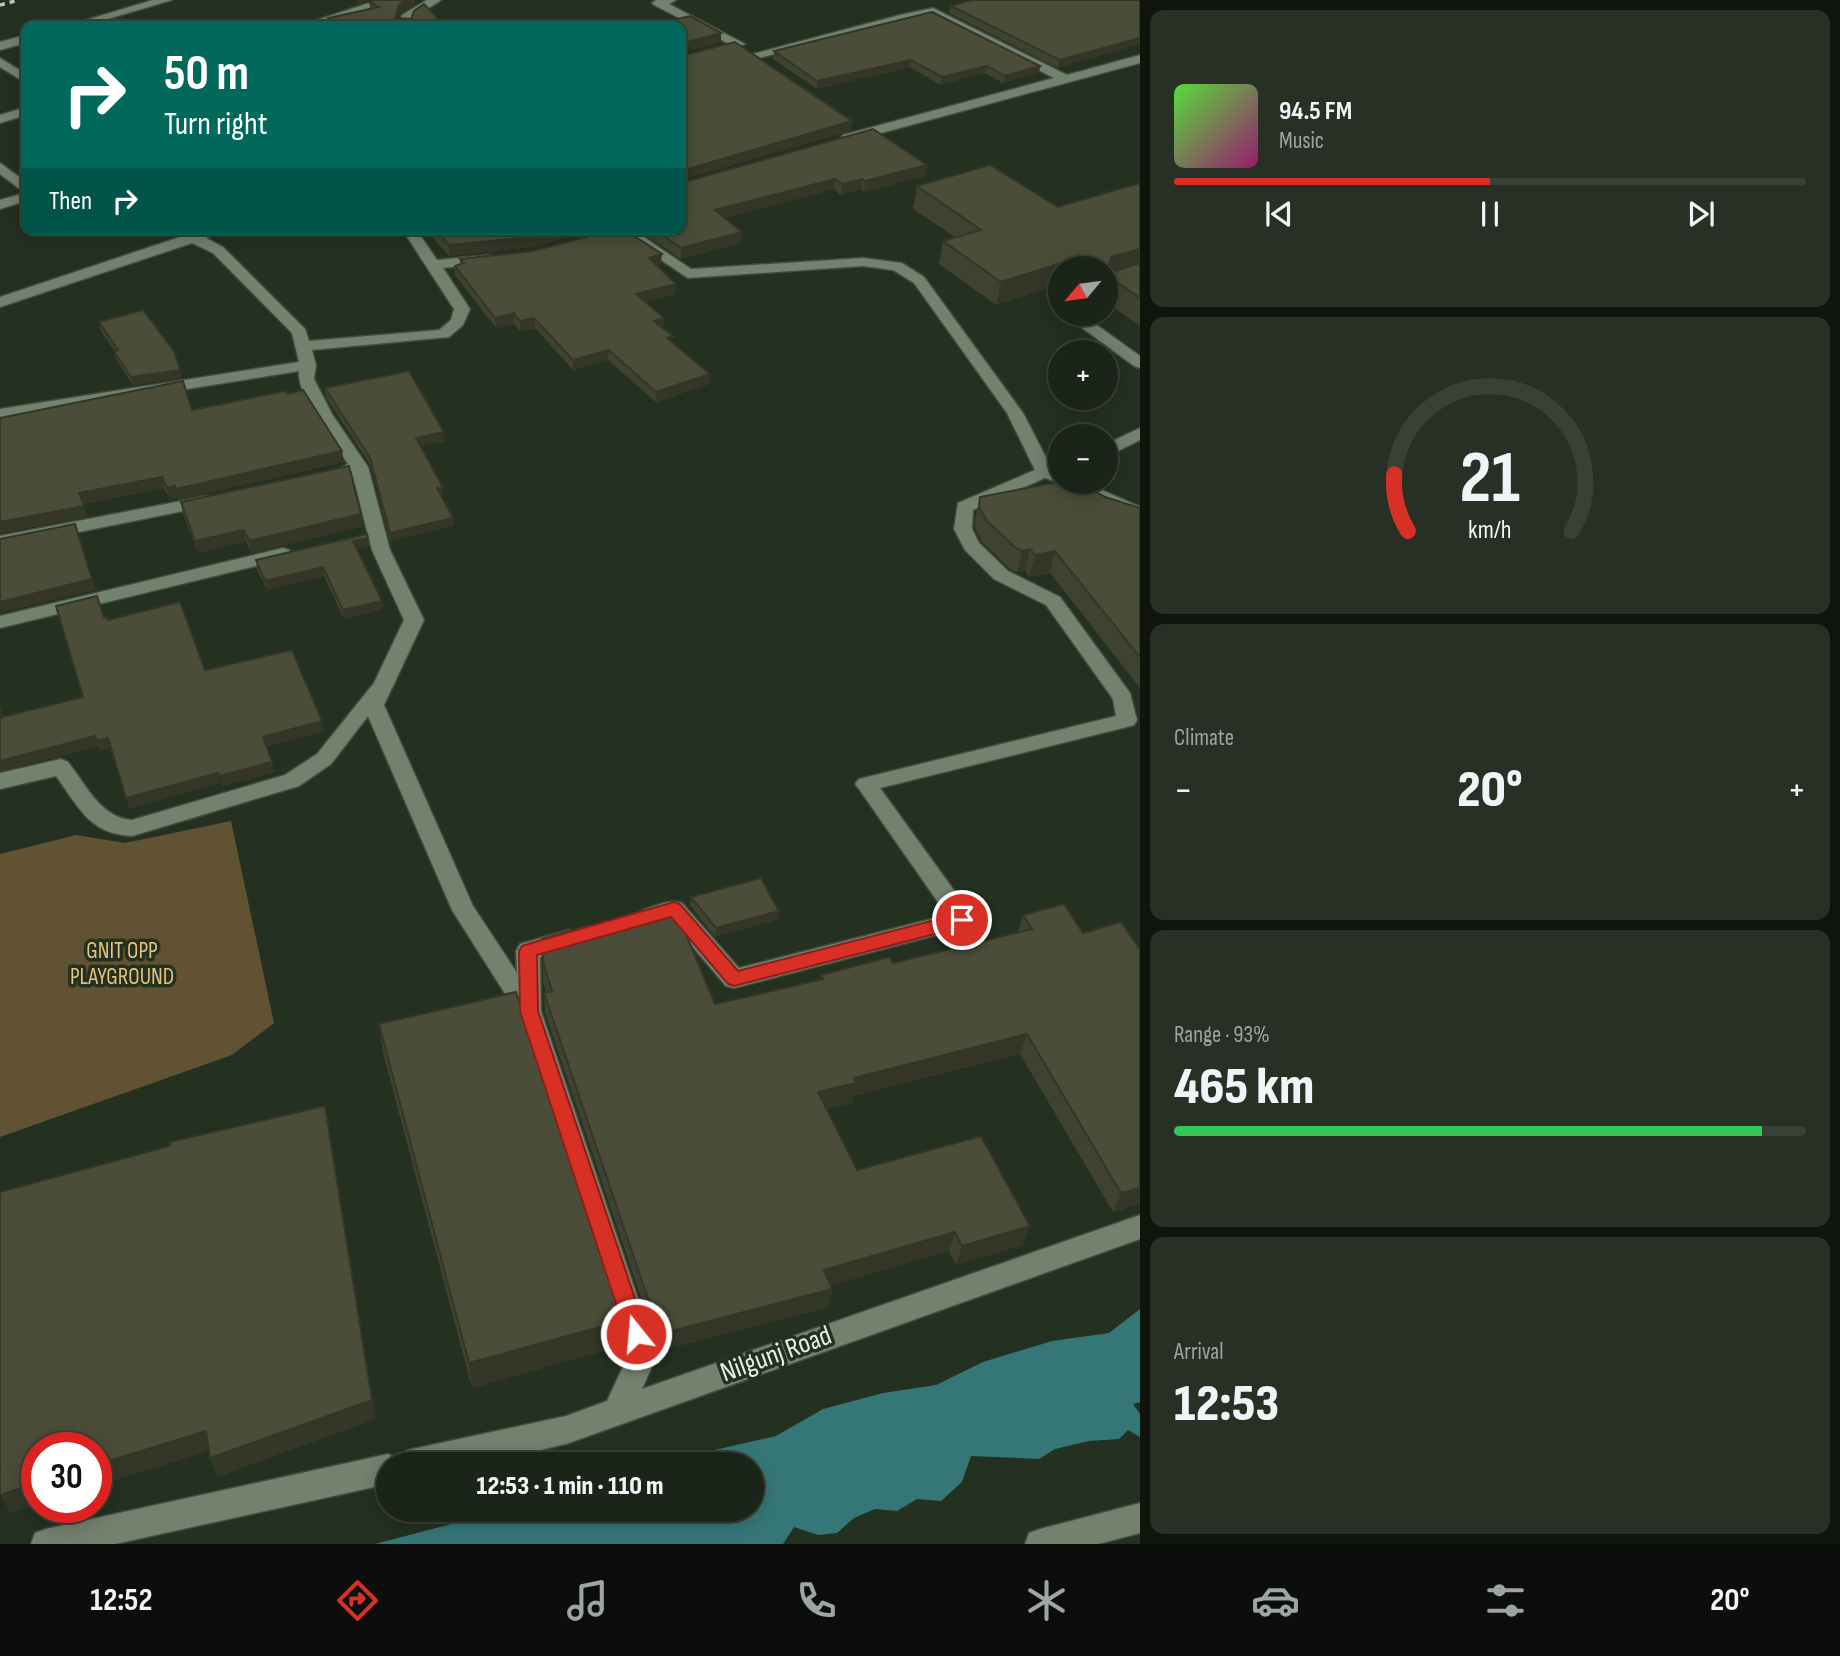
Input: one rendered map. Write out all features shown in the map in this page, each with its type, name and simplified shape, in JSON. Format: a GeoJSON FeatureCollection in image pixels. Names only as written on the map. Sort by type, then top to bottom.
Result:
{"type":"FeatureCollection","features":[{"type":"Feature","properties":{"kind":"street"},"geometry":{"type":"LineString","coordinates":[[90,21],[166,0]]}},
{"type":"Feature","properties":{"kind":"street"},"geometry":{"type":"LineString","coordinates":[[322,21],[391,0],[404,21]]}},
{"type":"Feature","properties":{"kind":"street"},"geometry":{"type":"LineString","coordinates":[[406,21],[435,0]]}},
{"type":"Feature","properties":{"kind":"street"},"geometry":{"type":"LineString","coordinates":[[660,1],[739,44],[760,59],[904,17],[933,12],[1065,79]]}},
{"type":"Feature","properties":{"kind":"street"},"geometry":{"type":"LineString","coordinates":[[0,46],[21,40]]}},
{"type":"Feature","properties":{"kind":"street"},"geometry":{"type":"LineString","coordinates":[[716,50],[739,44]]}},
{"type":"Feature","properties":{"kind":"street"},"geometry":{"type":"LineString","coordinates":[[841,141],[862,129],[1140,59]]}},
{"type":"Feature","properties":{"kind":"street"},"geometry":{"type":"LineString","coordinates":[[0,62],[21,76]]}},
{"type":"Feature","properties":{"kind":"street"},"geometry":{"type":"LineString","coordinates":[[0,119],[21,113]]}},
{"type":"Feature","properties":{"kind":"street"},"geometry":{"type":"LineString","coordinates":[[0,167],[21,185]]}},
{"type":"Feature","properties":{"kind":"street"},"geometry":{"type":"LineString","coordinates":[[0,205],[21,199]]}},
{"type":"Feature","properties":{"kind":"street"},"geometry":{"type":"LineString","coordinates":[[0,302],[202,235]]}},
{"type":"Feature","properties":{"kind":"street"},"geometry":{"type":"LineString","coordinates":[[303,346],[443,334],[458,322],[462,309],[413,235]]}},
{"type":"Feature","properties":{"kind":"street"},"geometry":{"type":"LineString","coordinates":[[625,235],[688,274],[863,262],[897,266],[919,280],[1015,414],[1048,467]]}},
{"type":"Feature","properties":{"kind":"street"},"geometry":{"type":"LineString","coordinates":[[193,238],[218,250],[299,331],[307,365],[306,379],[318,403],[359,467],[370,533],[381,550],[414,620],[374,705],[463,910],[529,1011],[643,1355],[617,1411]]}},
{"type":"Feature","properties":{"kind":"street"},"geometry":{"type":"LineString","coordinates":[[433,265],[508,257]]}},
{"type":"Feature","properties":{"kind":"street"},"geometry":{"type":"LineString","coordinates":[[1088,326],[1140,363]]}},
{"type":"Feature","properties":{"kind":"street"},"geometry":{"type":"LineString","coordinates":[[0,414],[307,365]]}},
{"type":"Feature","properties":{"kind":"street"},"geometry":{"type":"LineString","coordinates":[[1118,444],[1140,433]]}},
{"type":"Feature","properties":{"kind":"street"},"geometry":{"type":"LineString","coordinates":[[333,473],[359,467]]}},
{"type":"Feature","properties":{"kind":"street"},"geometry":{"type":"LineString","coordinates":[[634,920],[674,909],[734,979],[962,920],[866,784],[1127,720],[1123,698],[1053,601],[1001,575],[971,546],[963,529],[964,507],[1048,477]]}},
{"type":"Feature","properties":{"kind":"street"},"geometry":{"type":"LineString","coordinates":[[1112,494],[1140,514]]}},
{"type":"Feature","properties":{"kind":"street"},"geometry":{"type":"LineString","coordinates":[[0,542],[227,496]]}},
{"type":"Feature","properties":{"kind":"street"},"geometry":{"type":"LineString","coordinates":[[0,622],[296,551]]}},
{"type":"Feature","properties":{"kind":"street"},"geometry":{"type":"LineString","coordinates":[[0,781],[61,767],[100,819],[114,827],[132,828],[292,781],[324,759],[388,676]]}},
{"type":"Feature","properties":{"kind":"street"},"geometry":{"type":"LineString","coordinates":[[529,1011],[528,951],[594,932]]}},
{"type":"Feature","properties":{"kind":"street","name":"Nilgunj Road"},"geometry":{"type":"LineString","coordinates":[[467,1452],[566,1430],[1140,1227]]}},
{"type":"Feature","properties":{"kind":"street"},"geometry":{"type":"LineString","coordinates":[[46,1544],[376,1472]]}},
{"type":"Feature","properties":{"kind":"street"},"geometry":{"type":"LineString","coordinates":[[1040,1544],[1140,1518]]}},
{"type":"Feature","properties":{"kind":"green space","name":"GNIT OPP PLAYGROUND"},"geometry":{"type":"Polygon","coordinates":[[[231,821],[274,1023],[232,1055],[0,1137],[0,854],[76,835],[125,843],[231,821]]]}},
{"type":"Feature","properties":{"kind":"water"},"geometry":{"type":"Polygon","coordinates":[[[1140,1309],[1140,1402],[1133,1404],[1140,1414],[1140,1437],[1128,1430],[1119,1439],[1089,1441],[1055,1449],[1039,1459],[971,1456],[962,1482],[941,1501],[917,1499],[897,1511],[875,1509],[854,1518],[837,1533],[818,1535],[794,1527],[783,1544],[375,1544],[459,1522],[764,1522],[764,1452],[705,1452],[776,1436],[823,1409],[883,1393],[936,1385],[983,1362],[1052,1341],[1109,1333],[1140,1309]]]}},
{"type":"Feature","properties":{"kind":"building"},"geometry":{"type":"Polygon","coordinates":[[[406,0],[399,5],[395,18],[411,19],[414,11],[424,4],[440,21],[326,21],[330,20],[328,18],[379,7],[369,2],[406,0]]]}},
{"type":"Feature","properties":{"kind":"building"},"geometry":{"type":"Polygon","coordinates":[[[972,0],[1140,0],[1140,38],[1060,60],[951,6],[972,0]]]}},
{"type":"Feature","properties":{"kind":"building"},"geometry":{"type":"Polygon","coordinates":[[[932,12],[1040,66],[1005,76],[987,66],[942,77],[911,60],[817,81],[774,51],[932,12]]]}},
{"type":"Feature","properties":{"kind":"building"},"geometry":{"type":"Polygon","coordinates":[[[690,16],[721,33],[686,43],[686,21],[669,21],[690,16]]]}},
{"type":"Feature","properties":{"kind":"building"},"geometry":{"type":"Polygon","coordinates":[[[735,42],[852,121],[686,170],[686,55],[735,42]]]}},
{"type":"Feature","properties":{"kind":"building"},"geometry":{"type":"Polygon","coordinates":[[[873,129],[927,165],[865,181],[862,179],[842,184],[835,179],[715,210],[742,232],[681,248],[662,235],[686,235],[686,182],[873,129]]]}},
{"type":"Feature","properties":{"kind":"building"},"geometry":{"type":"Polygon","coordinates":[[[990,165],[1058,207],[1140,183],[1140,249],[1115,256],[1048,256],[1048,267],[1001,282],[943,241],[981,230],[917,186],[990,165]]]}},
{"type":"Feature","properties":{"kind":"building"},"geometry":{"type":"Polygon","coordinates":[[[440,235],[538,235],[531,237],[449,245],[440,235]]]}},
{"type":"Feature","properties":{"kind":"building"},"geometry":{"type":"Polygon","coordinates":[[[593,235],[632,235],[662,254],[649,258],[676,284],[636,294],[664,318],[654,321],[673,336],[667,338],[710,374],[656,392],[609,350],[573,360],[534,318],[520,321],[514,313],[495,318],[455,266],[464,263],[460,259],[533,251],[593,235]]]}},
{"type":"Feature","properties":{"kind":"building"},"geometry":{"type":"Polygon","coordinates":[[[1140,263],[1140,298],[1118,283],[1118,270],[1140,263]]]}},
{"type":"Feature","properties":{"kind":"building"},"geometry":{"type":"Polygon","coordinates":[[[143,310],[174,351],[180,370],[131,377],[114,351],[118,350],[99,322],[143,310]]]}},
{"type":"Feature","properties":{"kind":"building"},"geometry":{"type":"Polygon","coordinates":[[[409,371],[444,432],[416,438],[443,487],[437,488],[453,518],[390,533],[370,458],[325,388],[409,371]]]}},
{"type":"Feature","properties":{"kind":"building"},"geometry":{"type":"Polygon","coordinates":[[[183,381],[192,410],[285,391],[287,394],[303,390],[342,451],[176,489],[175,486],[167,488],[162,477],[79,493],[84,506],[0,522],[0,418],[183,381]]]}},
{"type":"Feature","properties":{"kind":"building"},"geometry":{"type":"Polygon","coordinates":[[[349,466],[361,514],[249,541],[244,530],[195,541],[181,502],[349,466]]]}},
{"type":"Feature","properties":{"kind":"building"},"geometry":{"type":"Polygon","coordinates":[[[1048,484],[1048,494],[1100,494],[1140,508],[1140,657],[1055,551],[1035,555],[1030,549],[1022,551],[1015,547],[987,521],[979,507],[980,497],[1048,484]]]}},
{"type":"Feature","properties":{"kind":"building"},"geometry":{"type":"Polygon","coordinates":[[[75,524],[92,579],[0,602],[0,539],[75,524]]]}},
{"type":"Feature","properties":{"kind":"building"},"geometry":{"type":"Polygon","coordinates":[[[367,534],[368,538],[353,541],[382,601],[343,610],[323,567],[265,581],[256,560],[367,534]]]}},
{"type":"Feature","properties":{"kind":"building"},"geometry":{"type":"Polygon","coordinates":[[[97,596],[104,618],[108,617],[108,620],[180,602],[205,670],[292,650],[322,721],[263,737],[272,762],[219,776],[218,773],[126,798],[108,738],[97,741],[95,736],[0,761],[0,707],[2,717],[83,697],[56,606],[97,596]]]}},
{"type":"Feature","properties":{"kind":"building"},"geometry":{"type":"Polygon","coordinates":[[[761,878],[779,911],[716,928],[691,897],[761,878]]]}},
{"type":"Feature","properties":{"kind":"building"},"geometry":{"type":"Polygon","coordinates":[[[1064,904],[1083,933],[1121,922],[1140,950],[1140,1188],[1121,1193],[1027,1034],[854,1078],[856,1083],[818,1092],[857,1170],[981,1136],[1030,1226],[962,1246],[955,1232],[824,1270],[832,1289],[660,1334],[544,993],[552,991],[543,962],[542,939],[583,927],[675,908],[715,1004],[823,979],[821,975],[889,957],[893,963],[1032,929],[1023,915],[1064,904]]]}},
{"type":"Feature","properties":{"kind":"building"},"geometry":{"type":"Polygon","coordinates":[[[516,992],[625,1320],[469,1363],[379,1024],[516,992]]]}},
{"type":"Feature","properties":{"kind":"building"},"geometry":{"type":"Polygon","coordinates":[[[325,1106],[372,1400],[210,1458],[206,1431],[112,1460],[112,1432],[21,1432],[21,1488],[0,1495],[0,1192],[170,1146],[170,1142],[325,1106]]]}},
{"type":"Feature","properties":{"kind":"railway"},"geometry":{"type":"LineString","coordinates":[[0,5],[19,0]]}},
{"type":"Feature","properties":{"kind":"route"},"geometry":{"type":"LineString","coordinates":[[636,1334],[529,1011],[528,951],[674,909],[734,979],[962,920]]}}]}
